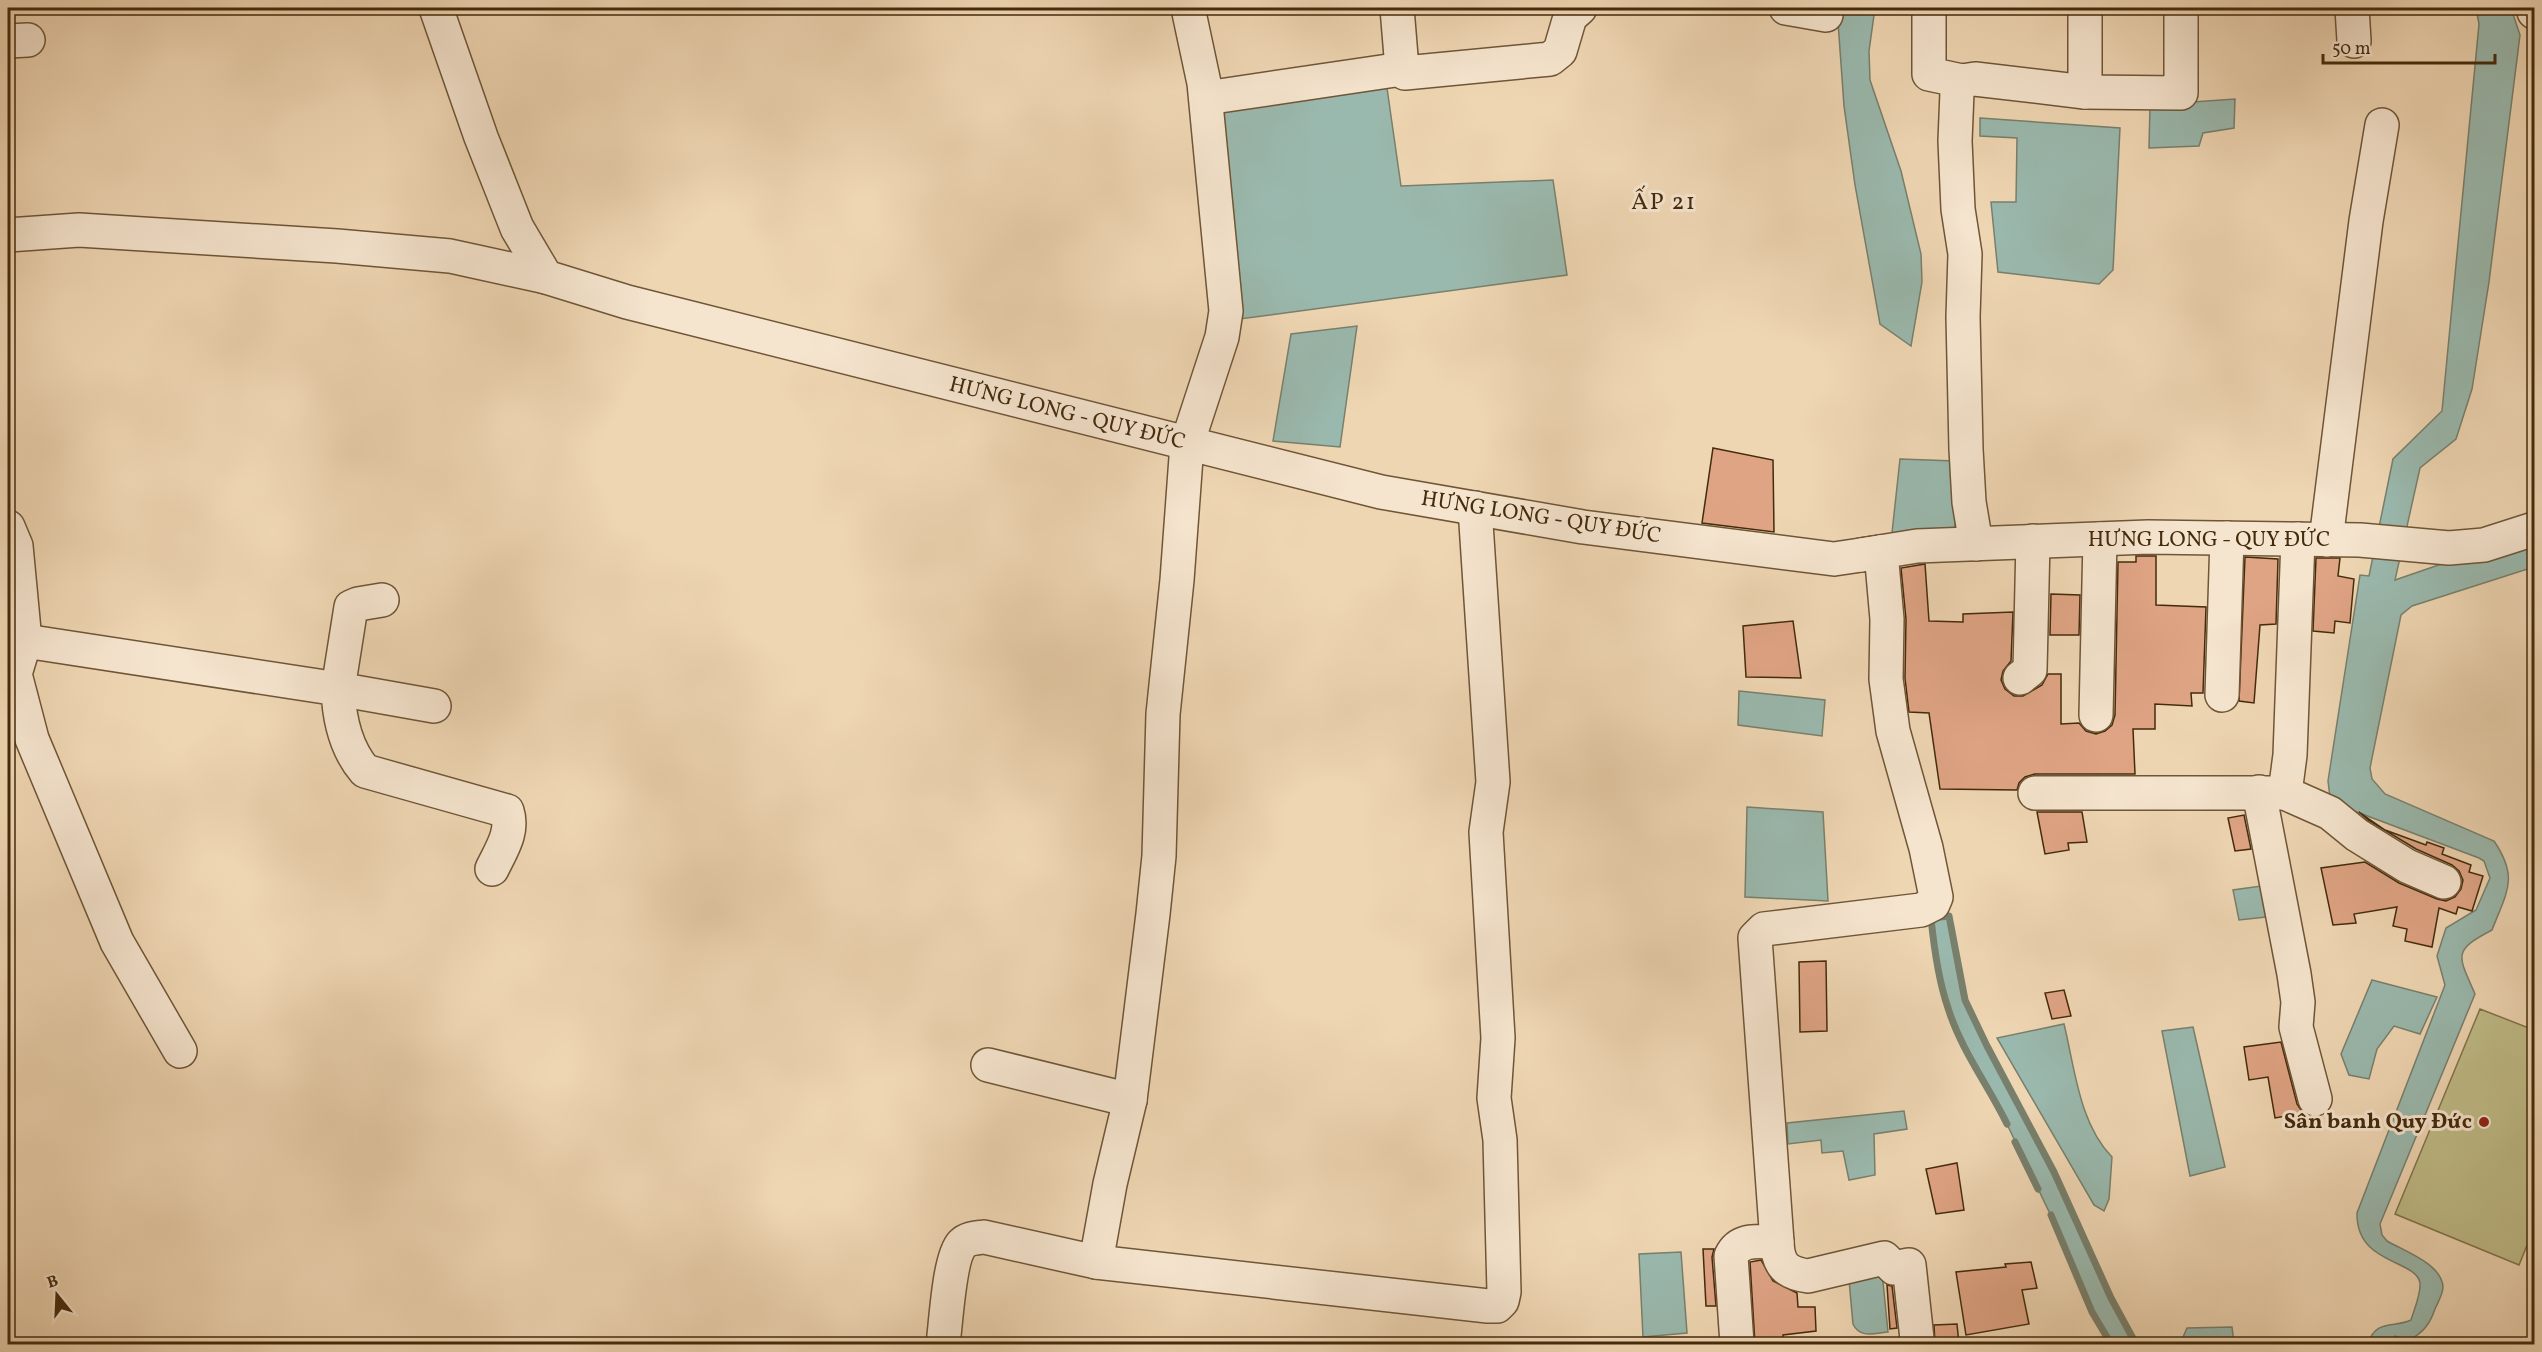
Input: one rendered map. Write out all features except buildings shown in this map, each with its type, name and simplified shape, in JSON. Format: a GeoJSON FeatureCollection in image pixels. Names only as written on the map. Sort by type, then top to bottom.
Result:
{"type":"FeatureCollection","features":[{"type":"Feature","properties":{"kind":"street"},"geometry":{"type":"LineString","coordinates":[[436,8],[481,137],[517,228],[546,277]]}},
{"type":"Feature","properties":{"kind":"street"},"geometry":{"type":"LineString","coordinates":[[1096,1262],[1110,1184],[1130,1100],[1159,856],[1163,714],[1177,580],[1187,444],[1222,337],[1226,312],[1206,98],[1188,8]]}},
{"type":"Feature","properties":{"kind":"street"},"geometry":{"type":"LineString","coordinates":[[1397,8],[1402,69],[1406,73],[1550,59],[1560,51],[1570,17],[1580,8]]}},
{"type":"Feature","properties":{"kind":"street"},"geometry":{"type":"LineString","coordinates":[[1786,8],[1826,15]]}},
{"type":"Feature","properties":{"kind":"street"},"geometry":{"type":"LineString","coordinates":[[1929,8],[1929,74],[1962,81],[1975,79],[2085,92],[2181,93],[2181,8]]}},
{"type":"Feature","properties":{"kind":"street"},"geometry":{"type":"LineString","coordinates":[[2085,8],[2085,92]]}},
{"type":"Feature","properties":{"kind":"street"},"geometry":{"type":"LineString","coordinates":[[2352,8],[2354,41]]}},
{"type":"Feature","properties":{"kind":"street"},"geometry":{"type":"LineString","coordinates":[[2533,8],[2535,12]]}},
{"type":"Feature","properties":{"kind":"street"},"geometry":{"type":"LineString","coordinates":[[1206,98],[1402,69]]}},
{"type":"Feature","properties":{"kind":"street"},"geometry":{"type":"LineString","coordinates":[[1962,81],[1958,92],[1955,141],[1958,209],[1965,254],[1963,317],[1966,449],[1969,502],[1976,544]]}},
{"type":"Feature","properties":{"kind":"street"},"geometry":{"type":"LineString","coordinates":[[2315,1099],[2296,1027],[2298,1002],[2272,792],[2290,755],[2312,539],[2382,125]]}},
{"type":"Feature","properties":{"kind":"street","name":"HƯNG LONG - QUY ĐỨC"},"geometry":{"type":"LineString","coordinates":[[8,235],[79,230],[337,246],[450,256],[546,277],[627,302],[1381,492],[1583,527],[1833,559],[1917,546],[2100,539],[2312,539],[2449,548],[2484,545],[2535,529]]}},
{"type":"Feature","properties":{"kind":"street"},"geometry":{"type":"LineString","coordinates":[[943,1344],[954,1260],[962,1244],[970,1239],[984,1238],[1096,1262],[1488,1306],[1497,1306],[1502,1301],[1504,1292],[1501,1162],[1494,1098],[1498,1038],[1486,832],[1494,782],[1475,508]]}},
{"type":"Feature","properties":{"kind":"street"},"geometry":{"type":"LineString","coordinates":[[8,527],[16,546],[25,641],[15,674],[32,739],[117,942],[180,1051]]}},
{"type":"Feature","properties":{"kind":"street"},"geometry":{"type":"LineString","coordinates":[[2222,695],[2227,538]]}},
{"type":"Feature","properties":{"kind":"street"},"geometry":{"type":"LineString","coordinates":[[2096,715],[2100,539]]}},
{"type":"Feature","properties":{"kind":"street"},"geometry":{"type":"LineString","coordinates":[[2020,678],[2030,670],[2033,542]]}},
{"type":"Feature","properties":{"kind":"street"},"geometry":{"type":"LineString","coordinates":[[1871,553],[1887,619],[1886,679],[1893,731],[1926,848],[1936,897],[1933,904],[1921,910],[1764,929],[1755,938],[1777,1242],[1782,1263],[1788,1271],[1808,1276],[1884,1258],[1894,1268],[1909,1265],[1917,1339]]}},
{"type":"Feature","properties":{"kind":"street"},"geometry":{"type":"LineString","coordinates":[[382,600],[358,603],[351,607],[338,689],[342,719],[351,753],[365,771],[507,812],[511,823],[509,831],[492,869]]}},
{"type":"Feature","properties":{"kind":"street"},"geometry":{"type":"LineString","coordinates":[[25,641],[434,706]]}},
{"type":"Feature","properties":{"kind":"street"},"geometry":{"type":"LineString","coordinates":[[2035,792],[2272,792],[2330,813],[2357,835],[2407,866],[2444,882]]}},
{"type":"Feature","properties":{"kind":"street"},"geometry":{"type":"LineString","coordinates":[[988,1065],[1130,1100]]}},
{"type":"Feature","properties":{"kind":"street"},"geometry":{"type":"LineString","coordinates":[[1737,1344],[1731,1256],[1738,1246],[1748,1242],[1777,1242]]}},
{"type":"Feature","properties":{"kind":"shaded area","name":"Sân banh Quy Đức"},"geometry":{"type":"Polygon","coordinates":[[[2480,1009],[2534,1030],[2534,1228],[2519,1265],[2395,1214],[2480,1009]]]}},
{"type":"Feature","properties":{"kind":"water"},"geometry":{"type":"Polygon","coordinates":[[[1837,8],[1875,8],[1869,51],[1870,80],[1901,171],[1921,254],[1922,282],[1911,346],[1880,324],[1855,185],[1844,106],[1837,8]]]}},
{"type":"Feature","properties":{"kind":"water"},"geometry":{"type":"Polygon","coordinates":[[[2476,8],[2511,8],[2520,35],[2489,282],[2472,389],[2456,439],[2420,468],[2395,580],[2534,532],[2534,567],[2412,606],[2401,615],[2370,768],[2372,779],[2385,794],[2494,841],[2506,865],[2508,885],[2492,930],[2470,943],[2462,955],[2462,962],[2475,994],[2380,1224],[2382,1235],[2387,1241],[2421,1259],[2436,1272],[2441,1279],[2442,1292],[2431,1319],[2418,1334],[2409,1340],[2395,1336],[2388,1344],[2368,1344],[2371,1336],[2380,1328],[2411,1320],[2420,1283],[2416,1275],[2375,1252],[2366,1242],[2359,1230],[2357,1213],[2445,985],[2437,956],[2446,928],[2476,910],[2490,878],[2484,861],[2479,858],[2341,806],[2330,797],[2328,781],[2360,575],[2369,576],[2393,459],[2442,411],[2479,24],[2476,8]]]}},
{"type":"Feature","properties":{"kind":"water"},"geometry":{"type":"Polygon","coordinates":[[[1387,88],[1401,186],[1553,180],[1567,275],[1240,319],[1221,110],[1387,88]]]}},
{"type":"Feature","properties":{"kind":"water"},"geometry":{"type":"Polygon","coordinates":[[[2235,99],[2234,128],[2203,133],[2199,146],[2149,148],[2150,105],[2235,99]]]}},
{"type":"Feature","properties":{"kind":"water"},"geometry":{"type":"Polygon","coordinates":[[[1980,118],[2120,128],[2113,270],[2099,284],[1998,272],[1991,202],[2016,202],[2017,138],[1980,136],[1980,118]]]}},
{"type":"Feature","properties":{"kind":"water"},"geometry":{"type":"Polygon","coordinates":[[[1357,326],[1340,447],[1273,441],[1291,334],[1357,326]]]}},
{"type":"Feature","properties":{"kind":"water"},"geometry":{"type":"Polygon","coordinates":[[[1900,459],[1955,461],[1955,530],[1892,533],[1900,459]]]}},
{"type":"Feature","properties":{"kind":"water"},"geometry":{"type":"Polygon","coordinates":[[[1739,691],[1825,700],[1822,736],[1738,725],[1739,691]]]}},
{"type":"Feature","properties":{"kind":"water"},"geometry":{"type":"Polygon","coordinates":[[[1747,807],[1823,812],[1828,901],[1745,897],[1747,807]]]}},
{"type":"Feature","properties":{"kind":"water"},"geometry":{"type":"Polygon","coordinates":[[[2261,886],[2266,917],[2239,920],[2233,890],[2261,886]]]}},
{"type":"Feature","properties":{"kind":"water"},"geometry":{"type":"Polygon","coordinates":[[[1949,916],[1965,1000],[2054,1172],[2111,1298],[2136,1344],[2111,1344],[2092,1312],[2053,1220],[1948,1010],[1937,966],[1931,918],[1949,916]]]}},
{"type":"Feature","properties":{"kind":"water"},"geometry":{"type":"Polygon","coordinates":[[[2372,980],[2437,997],[2420,1034],[2394,1026],[2377,1049],[2369,1079],[2349,1075],[2341,1054],[2372,980]]]}},
{"type":"Feature","properties":{"kind":"water"},"geometry":{"type":"Polygon","coordinates":[[[2064,1024],[2085,1112],[2101,1143],[2112,1157],[2109,1199],[2104,1211],[2094,1205],[1997,1038],[2064,1024]]]}},
{"type":"Feature","properties":{"kind":"water"},"geometry":{"type":"Polygon","coordinates":[[[2193,1027],[2225,1167],[2190,1176],[2162,1031],[2193,1027]]]}},
{"type":"Feature","properties":{"kind":"water"},"geometry":{"type":"Polygon","coordinates":[[[1904,1111],[1907,1129],[1874,1134],[1875,1175],[1849,1180],[1843,1151],[1822,1153],[1821,1140],[1788,1144],[1787,1123],[1904,1111]]]}},
{"type":"Feature","properties":{"kind":"water"},"geometry":{"type":"Polygon","coordinates":[[[1681,1252],[1687,1333],[1643,1337],[1639,1254],[1681,1252]]]}},
{"type":"Feature","properties":{"kind":"water"},"geometry":{"type":"Polygon","coordinates":[[[1882,1272],[1888,1332],[1873,1334],[1860,1332],[1853,1324],[1849,1280],[1882,1272]]]}},
{"type":"Feature","properties":{"kind":"water"},"geometry":{"type":"Polygon","coordinates":[[[2232,1327],[2234,1344],[2180,1344],[2187,1328],[2232,1327]]]}},
{"type":"Feature","properties":{"kind":"waterway"},"geometry":{"type":"LineString","coordinates":[[2007,1124],[1953,1023],[1939,975],[1931,918],[1949,916],[1965,1000],[2054,1172],[2111,1298],[2136,1344]]}},
{"type":"Feature","properties":{"kind":"waterway"},"geometry":{"type":"LineString","coordinates":[[2015,1142],[2038,1189]]}},
{"type":"Feature","properties":{"kind":"waterway"},"geometry":{"type":"LineString","coordinates":[[2051,1215],[2092,1312],[2111,1344]]}},
{"type":"Feature","properties":{"kind":"place","name":"Sân banh Quy Đức"},"geometry":{"type":"Point","coordinates":[2484,1122]}},
{"type":"Feature","properties":{"kind":"district","name":"ẤP 21"},"geometry":{"type":"Point","coordinates":[1664,203]}}]}
